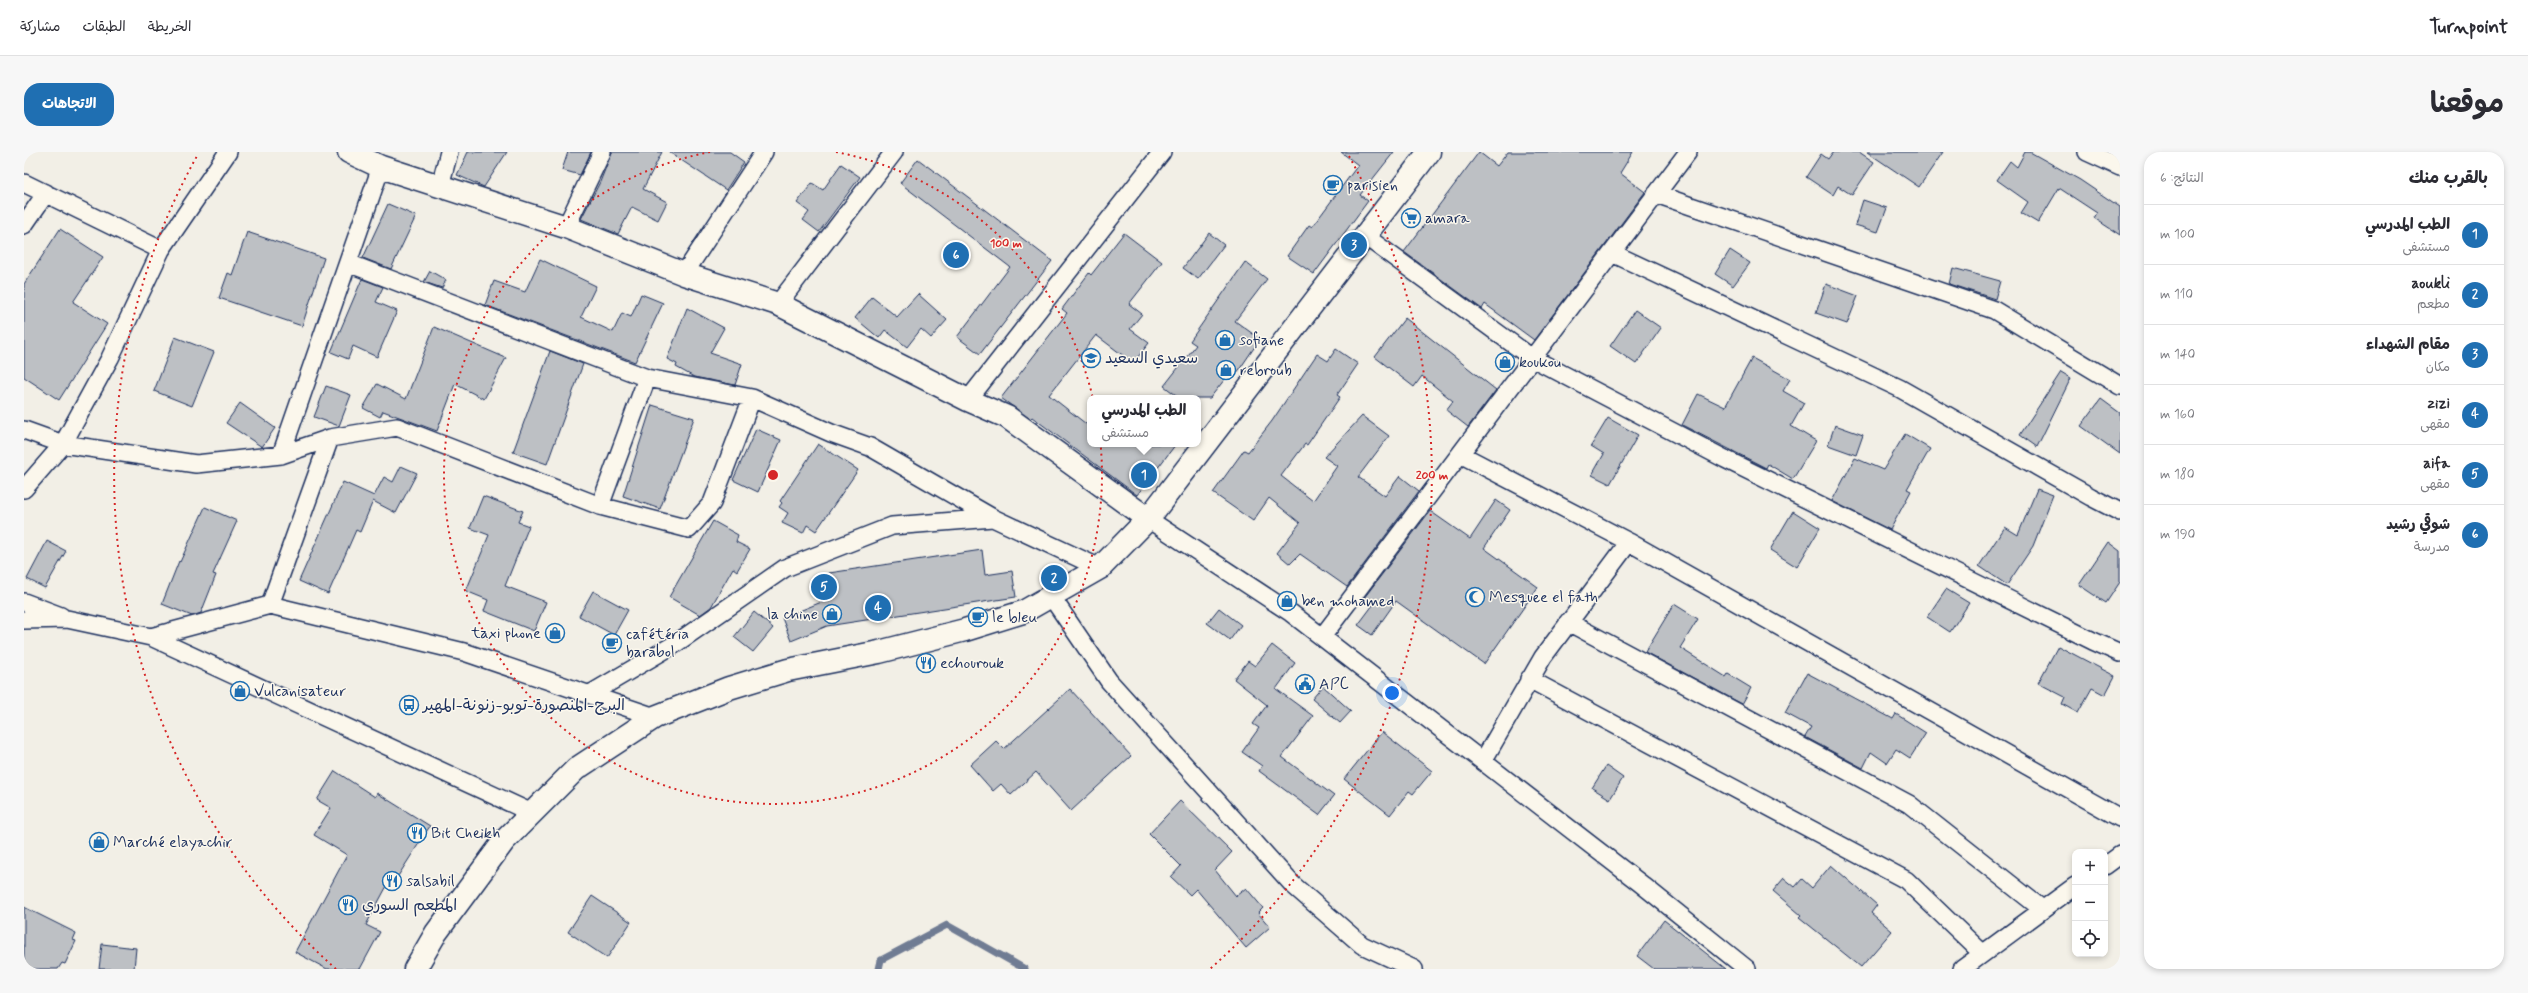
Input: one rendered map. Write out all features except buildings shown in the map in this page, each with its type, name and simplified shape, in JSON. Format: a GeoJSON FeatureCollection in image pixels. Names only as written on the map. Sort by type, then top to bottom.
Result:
{"type":"FeatureCollection","features":[{"type":"Feature","properties":{"kind":"main road"},"geometry":{"type":"LineString","coordinates":[[349,152],[381,166],[566,227],[684,274],[778,304],[968,400],[1007,417],[1148,519]]}},
{"type":"Feature","properties":{"kind":"main road"},"geometry":{"type":"LineString","coordinates":[[415,969],[436,933],[499,847],[532,812],[576,769],[655,717],[729,688],[788,670],[879,652],[965,630],[1023,612],[1100,568],[1148,519],[1429,152]]}},
{"type":"Feature","properties":{"kind":"street"},"geometry":{"type":"LineString","coordinates":[[24,488],[63,444],[110,358],[161,250],[228,152]]}},
{"type":"Feature","properties":{"kind":"street"},"geometry":{"type":"LineString","coordinates":[[440,186],[449,152]]}},
{"type":"Feature","properties":{"kind":"street"},"geometry":{"type":"LineString","coordinates":[[566,227],[602,152]]}},
{"type":"Feature","properties":{"kind":"street"},"geometry":{"type":"LineString","coordinates":[[684,274],[764,152]]}},
{"type":"Feature","properties":{"kind":"street"},"geometry":{"type":"LineString","coordinates":[[778,304],[894,152]]}},
{"type":"Feature","properties":{"kind":"street"},"geometry":{"type":"LineString","coordinates":[[968,400],[1162,152]]}},
{"type":"Feature","properties":{"kind":"street"},"geometry":{"type":"LineString","coordinates":[[1322,637],[1688,152]]}},
{"type":"Feature","properties":{"kind":"street"},"geometry":{"type":"LineString","coordinates":[[2087,152],[2120,167]]}},
{"type":"Feature","properties":{"kind":"street"},"geometry":{"type":"LineString","coordinates":[[281,455],[381,166]]}},
{"type":"Feature","properties":{"kind":"street"},"geometry":{"type":"LineString","coordinates":[[24,183],[161,250]]}},
{"type":"Feature","properties":{"kind":"street"},"geometry":{"type":"LineString","coordinates":[[24,225],[46,193]]}},
{"type":"Feature","properties":{"kind":"street"},"geometry":{"type":"LineString","coordinates":[[1656,194],[1994,310],[2120,386]]}},
{"type":"Feature","properties":{"kind":"street"},"geometry":{"type":"LineString","coordinates":[[1365,236],[1532,358],[1732,462],[2120,653]]}},
{"type":"Feature","properties":{"kind":"street"},"geometry":{"type":"LineString","coordinates":[[1612,253],[1899,388],[2120,512]]}},
{"type":"Feature","properties":{"kind":"street"},"geometry":{"type":"LineString","coordinates":[[348,263],[647,378],[752,398],[831,433],[870,447],[993,518],[1100,568]]}},
{"type":"Feature","properties":{"kind":"street"},"geometry":{"type":"LineString","coordinates":[[600,506],[647,378]]}},
{"type":"Feature","properties":{"kind":"street"},"geometry":{"type":"LineString","coordinates":[[24,430],[63,444],[196,464],[281,455],[330,438],[397,426],[600,506],[689,528],[712,503],[752,398]]}},
{"type":"Feature","properties":{"kind":"street"},"geometry":{"type":"LineString","coordinates":[[270,605],[330,438]]}},
{"type":"Feature","properties":{"kind":"street"},"geometry":{"type":"LineString","coordinates":[[1460,454],[1629,542],[2120,818]]}},
{"type":"Feature","properties":{"kind":"street"},"geometry":{"type":"LineString","coordinates":[[590,694],[675,644],[785,568],[892,526],[993,518]]}},
{"type":"Feature","properties":{"kind":"street"},"geometry":{"type":"LineString","coordinates":[[1148,519],[1291,613],[1483,761],[1747,969]]}},
{"type":"Feature","properties":{"kind":"street"},"geometry":{"type":"LineString","coordinates":[[1483,761],[1529,679],[1568,622],[1629,542]]}},
{"type":"Feature","properties":{"kind":"street"},"geometry":{"type":"LineString","coordinates":[[1050,596],[1109,681],[1293,885],[1362,945],[1414,969]]}},
{"type":"Feature","properties":{"kind":"street"},"geometry":{"type":"LineString","coordinates":[[24,602],[67,619],[150,637],[532,812]]}},
{"type":"Feature","properties":{"kind":"street"},"geometry":{"type":"LineString","coordinates":[[150,637],[270,605],[464,652],[655,717]]}},
{"type":"Feature","properties":{"kind":"street"},"geometry":{"type":"LineString","coordinates":[[24,620],[67,619]]}},
{"type":"Feature","properties":{"kind":"street"},"geometry":{"type":"LineString","coordinates":[[1568,622],[1909,804],[2042,909]]}},
{"type":"Feature","properties":{"kind":"street"},"geometry":{"type":"LineString","coordinates":[[1529,679],[1906,880],[1982,953]]}},
{"type":"Feature","properties":{"kind":"street"},"geometry":{"type":"LineString","coordinates":[[2108,864],[2120,855]]}},
{"type":"Feature","properties":{"kind":"street"},"geometry":{"type":"LineString","coordinates":[[1962,969],[2072,888]]}},
{"type":"Feature","properties":{"kind":"waterway"},"geometry":{"type":"LineString","coordinates":[[879,969],[881,960],[947,925],[1025,969]]}},
{"type":"Feature","properties":{"kind":"place","name":"parisien"},"geometry":{"type":"Point","coordinates":[1333,185]}},
{"type":"Feature","properties":{"kind":"place","name":"amara"},"geometry":{"type":"Point","coordinates":[1411,218]}},
{"type":"Feature","properties":{"kind":"place","name":"مقام الشهداء"},"geometry":{"type":"Point","coordinates":[1354,245]}},
{"type":"Feature","properties":{"kind":"place","name":"شوقي رشيد"},"geometry":{"type":"Point","coordinates":[956,255]}},
{"type":"Feature","properties":{"kind":"place","name":"sofiane"},"geometry":{"type":"Point","coordinates":[1225,340]}},
{"type":"Feature","properties":{"kind":"place","name":"سعيدي السعيد"},"geometry":{"type":"Point","coordinates":[1091,358]}},
{"type":"Feature","properties":{"kind":"place","name":"koukou"},"geometry":{"type":"Point","coordinates":[1505,362]}},
{"type":"Feature","properties":{"kind":"place","name":"rebroub"},"geometry":{"type":"Point","coordinates":[1226,370]}},
{"type":"Feature","properties":{"kind":"place","name":"الطب المدرسي"},"geometry":{"type":"Point","coordinates":[1144,475]}},
{"type":"Feature","properties":{"kind":"place","name":"aoukli"},"geometry":{"type":"Point","coordinates":[1054,578]}},
{"type":"Feature","properties":{"kind":"place","name":"aifa"},"geometry":{"type":"Point","coordinates":[824,587]}},
{"type":"Feature","properties":{"kind":"place","name":"Mesquee el fath"},"geometry":{"type":"Point","coordinates":[1475,597]}},
{"type":"Feature","properties":{"kind":"place","name":"ben mohamed"},"geometry":{"type":"Point","coordinates":[1287,601]}},
{"type":"Feature","properties":{"kind":"place","name":"zizi"},"geometry":{"type":"Point","coordinates":[878,608]}},
{"type":"Feature","properties":{"kind":"place","name":"la chine"},"geometry":{"type":"Point","coordinates":[832,614]}},
{"type":"Feature","properties":{"kind":"place","name":"le bleu"},"geometry":{"type":"Point","coordinates":[978,617]}},
{"type":"Feature","properties":{"kind":"place","name":"taxi phone"},"geometry":{"type":"Point","coordinates":[555,633]}},
{"type":"Feature","properties":{"kind":"place","name":"cafétéria barabol"},"geometry":{"type":"Point","coordinates":[612,643]}},
{"type":"Feature","properties":{"kind":"place","name":"echourouk"},"geometry":{"type":"Point","coordinates":[926,663]}},
{"type":"Feature","properties":{"kind":"place","name":"APC"},"geometry":{"type":"Point","coordinates":[1305,684]}},
{"type":"Feature","properties":{"kind":"place","name":"Vulcanisateur"},"geometry":{"type":"Point","coordinates":[240,691]}},
{"type":"Feature","properties":{"kind":"place","name":"البرج-المنصورة-توبو-زنونة-المهير"},"geometry":{"type":"Point","coordinates":[409,705]}},
{"type":"Feature","properties":{"kind":"place","name":"Bit Cheikh"},"geometry":{"type":"Point","coordinates":[417,833]}},
{"type":"Feature","properties":{"kind":"place","name":"Marché elayachir"},"geometry":{"type":"Point","coordinates":[99,842]}},
{"type":"Feature","properties":{"kind":"place","name":"salsabil"},"geometry":{"type":"Point","coordinates":[392,881]}},
{"type":"Feature","properties":{"kind":"place","name":"المطعم السوري"},"geometry":{"type":"Point","coordinates":[348,905]}}]}
